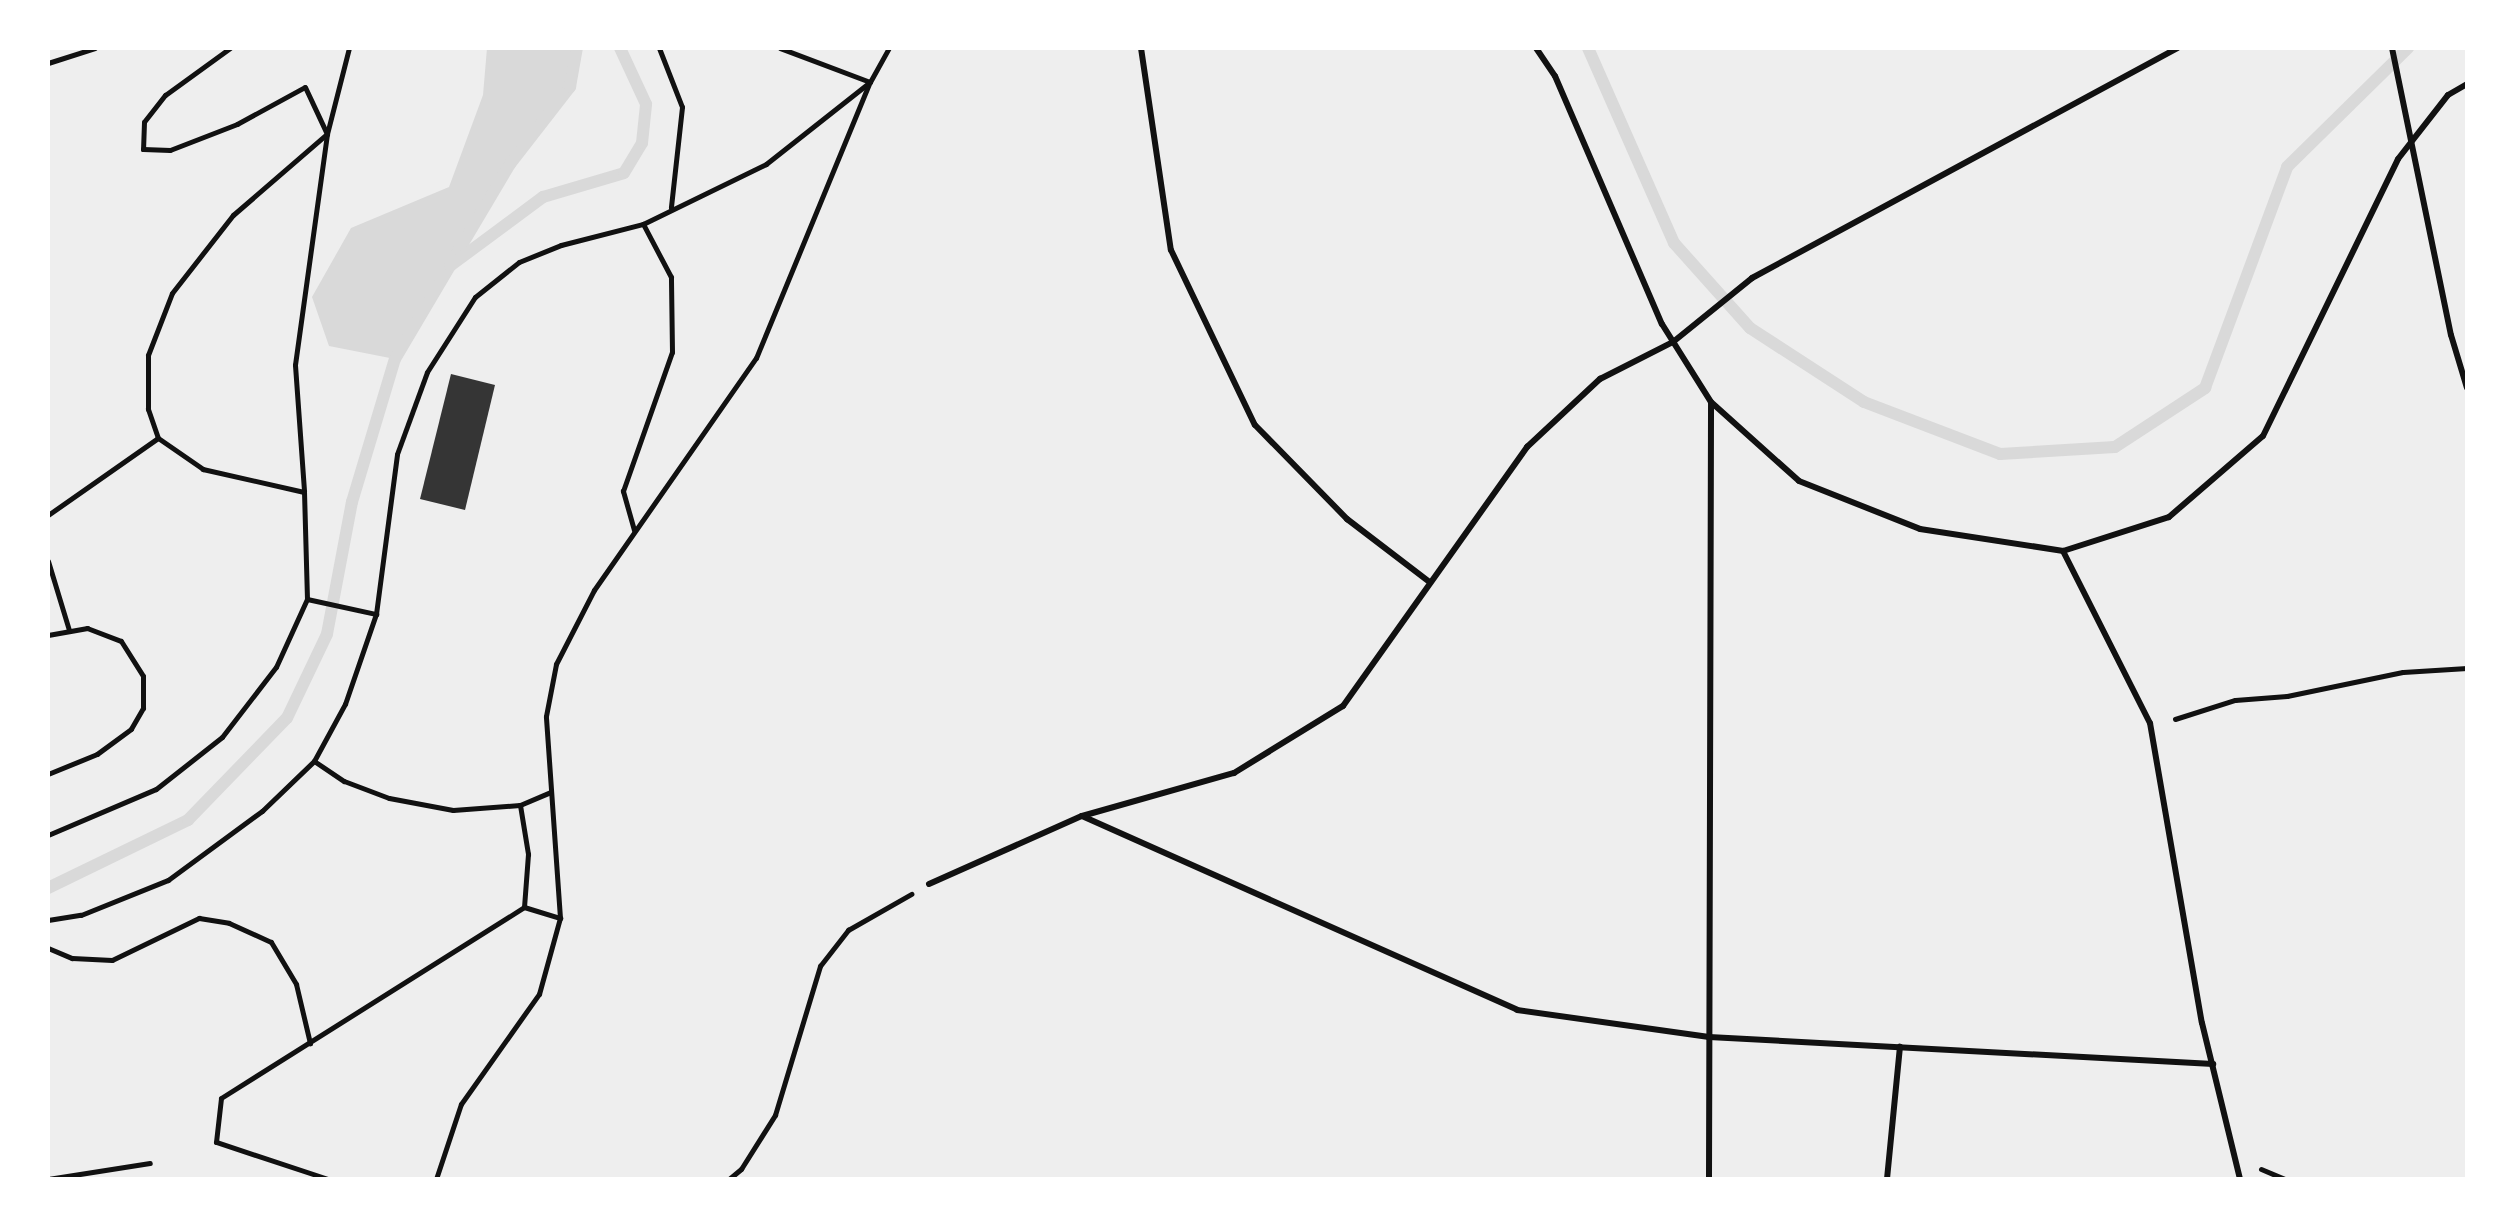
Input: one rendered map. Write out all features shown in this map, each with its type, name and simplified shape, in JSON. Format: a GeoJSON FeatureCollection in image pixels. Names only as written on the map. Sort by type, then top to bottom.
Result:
{"type":"FeatureCollection","features":[{"type":"Feature","properties":{"kind":"lane"},"geometry":{"type":"LineString","coordinates":[[1141,48],[1171,250],[1255,425],[1347,519],[1428,581]]}},
{"type":"Feature","properties":{"kind":"lane"},"geometry":{"type":"LineString","coordinates":[[1536,48],[1555,76],[1673,342],[1711,402],[1799,481],[1920,529],[2063,551],[2169,517],[2263,436],[2398,159],[2448,95],[2467,84]]}},
{"type":"Feature","properties":{"kind":"lane"},"geometry":{"type":"LineString","coordinates":[[929,884],[1082,816],[1234,773],[1343,706],[1428,581],[1527,447],[1600,379],[1673,342],[1752,278],[2178,48]]}},
{"type":"Feature","properties":{"kind":"lane"},"geometry":{"type":"LineString","coordinates":[[2392,48],[2467,388]]}},
{"type":"Feature","properties":{"kind":"lane"},"geometry":{"type":"LineString","coordinates":[[1709,1179],[1711,402]]}},
{"type":"Feature","properties":{"kind":"lane"},"geometry":{"type":"LineString","coordinates":[[2063,551],[2150,723],[2213,1064],[2240,1179]]}},
{"type":"Feature","properties":{"kind":"lane"},"geometry":{"type":"LineString","coordinates":[[1082,816],[1517,1010],[1709,1037],[2213,1064]]}},
{"type":"Feature","properties":{"kind":"lane"},"geometry":{"type":"LineString","coordinates":[[1887,1179],[1900,1047]]}},
{"type":"Feature","properties":{"kind":"path"},"geometry":{"type":"LineString","coordinates":[[48,63],[95,48]]}},
{"type":"Feature","properties":{"kind":"path"},"geometry":{"type":"LineString","coordinates":[[230,48],[165,95],[144,122],[143,149],[170,150],[237,124],[305,87],[327,134]]}},
{"type":"Feature","properties":{"kind":"path"},"geometry":{"type":"LineString","coordinates":[[48,835],[156,789],[222,737],[276,667],[307,599],[304,492],[295,365],[327,134],[349,48]]}},
{"type":"Feature","properties":{"kind":"path"},"geometry":{"type":"LineString","coordinates":[[659,48],[682,107],[670,208]]}},
{"type":"Feature","properties":{"kind":"path"},"geometry":{"type":"LineString","coordinates":[[780,48],[870,82]]}},
{"type":"Feature","properties":{"kind":"path"},"geometry":{"type":"LineString","coordinates":[[436,1179],[461,1104],[539,994],[560,918],[561,877],[550,792],[546,716],[556,664],[594,590],[756,358],[870,82],[889,48]]}},
{"type":"Feature","properties":{"kind":"path"},"geometry":{"type":"LineString","coordinates":[[48,920],[81,915],[168,880],[262,811],[314,761],[345,704],[376,614],[397,454],[427,372],[475,297],[519,262],[561,245],[643,224],[670,208],[766,164],[870,82]]}},
{"type":"Feature","properties":{"kind":"path"},"geometry":{"type":"LineString","coordinates":[[304,492],[203,469],[158,438],[148,409],[148,355],[172,293],[233,215],[327,134]]}},
{"type":"Feature","properties":{"kind":"path"},"geometry":{"type":"LineString","coordinates":[[634,531],[623,491],[672,352],[671,277],[643,224]]}},
{"type":"Feature","properties":{"kind":"path"},"geometry":{"type":"LineString","coordinates":[[48,515],[158,438]]}},
{"type":"Feature","properties":{"kind":"path"},"geometry":{"type":"LineString","coordinates":[[48,561],[69,630]]}},
{"type":"Feature","properties":{"kind":"path"},"geometry":{"type":"LineString","coordinates":[[307,599],[376,614]]}},
{"type":"Feature","properties":{"kind":"path"},"geometry":{"type":"LineString","coordinates":[[48,635],[87,628],[121,641],[143,676],[143,708],[131,729],[97,754],[48,774]]}},
{"type":"Feature","properties":{"kind":"path"},"geometry":{"type":"LineString","coordinates":[[2150,723],[2202,715],[2235,700],[2287,696],[2403,672],[2467,668]]}},
{"type":"Feature","properties":{"kind":"path"},"geometry":{"type":"LineString","coordinates":[[314,761],[344,781],[389,798],[453,810],[520,805],[550,792]]}},
{"type":"Feature","properties":{"kind":"path"},"geometry":{"type":"LineString","coordinates":[[520,805],[528,854],[524,907]]}},
{"type":"Feature","properties":{"kind":"path"},"geometry":{"type":"LineString","coordinates":[[729,1179],[741,1169],[775,1115],[820,966],[848,930],[929,884]]}},
{"type":"Feature","properties":{"kind":"path"},"geometry":{"type":"LineString","coordinates":[[328,1179],[216,1142],[221,1098],[524,907],[560,918]]}},
{"type":"Feature","properties":{"kind":"path"},"geometry":{"type":"LineString","coordinates":[[48,948],[72,958],[112,960],[199,918],[229,923],[271,942],[296,984],[310,1043]]}},
{"type":"Feature","properties":{"kind":"path"},"geometry":{"type":"LineString","coordinates":[[48,1179],[150,1163]]}},
{"type":"Feature","properties":{"kind":"shaded area"},"geometry":{"type":"Polygon","coordinates":[[[48,48],[2467,48],[2467,1179],[48,1179],[48,48]]]}},
{"type":"Feature","properties":{"kind":"shaded area"},"geometry":{"type":"Polygon","coordinates":[[[487,48],[577,48],[570,87],[510,164],[395,359],[329,346],[312,297],[351,228],[449,187],[483,95],[487,48]]]}},
{"type":"Feature","properties":{"kind":"building"},"geometry":{"type":"Polygon","coordinates":[[[451,374],[495,385],[465,510],[420,499],[451,374]]]}},
{"type":"Feature","properties":{"kind":"waterway"},"geometry":{"type":"LineString","coordinates":[[453,260],[510,164],[570,87],[577,48]]}},
{"type":"Feature","properties":{"kind":"waterway"},"geometry":{"type":"LineString","coordinates":[[48,888],[188,820],[287,718],[327,634],[352,502],[395,359],[450,266],[543,197],[624,173],[642,143],[646,104],[620,48]]}},
{"type":"Feature","properties":{"kind":"waterway"},"geometry":{"type":"LineString","coordinates":[[1588,48],[1674,243],[1750,328],[1864,402],[2000,454],[2115,447],[2205,388],[2287,167],[2408,48]]}}]}
